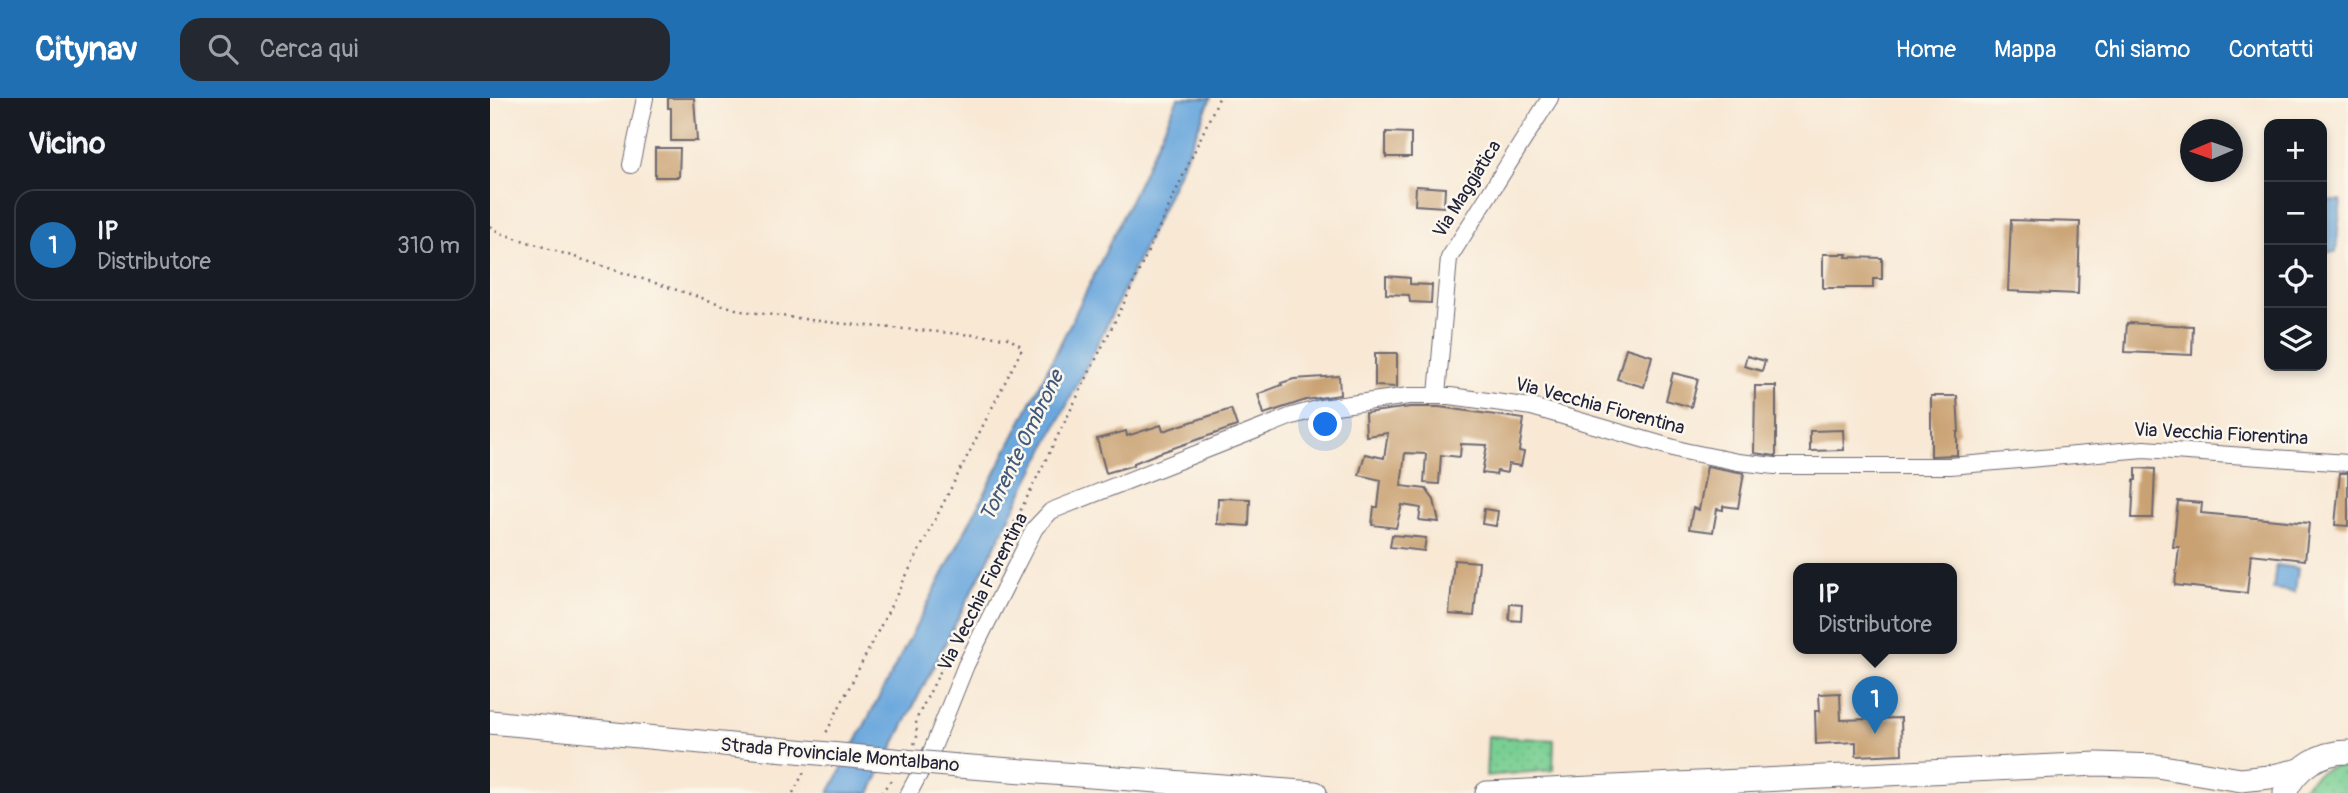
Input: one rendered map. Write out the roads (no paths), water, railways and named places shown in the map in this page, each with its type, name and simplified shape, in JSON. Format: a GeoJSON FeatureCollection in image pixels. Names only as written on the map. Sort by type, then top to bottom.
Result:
{"type":"FeatureCollection","features":[{"type":"Feature","properties":{"kind":"main road","name":"Strada Provinciale Montalbano"},"geometry":{"type":"LineString","coordinates":[[490,722],[958,766],[1315,793]]}},
{"type":"Feature","properties":{"kind":"main road"},"geometry":{"type":"LineString","coordinates":[[1487,793],[2106,763],[2167,768],[2223,778],[2262,778],[2300,770],[2321,757],[2348,752]]}},
{"type":"Feature","properties":{"kind":"main road"},"geometry":{"type":"LineString","coordinates":[[2285,793],[2300,770]]}},
{"type":"Feature","properties":{"kind":"main road"},"geometry":{"type":"LineString","coordinates":[[2223,778],[2252,793]]}},
{"type":"Feature","properties":{"kind":"street"},"geometry":{"type":"LineString","coordinates":[[631,165],[645,98]]}},
{"type":"Feature","properties":{"kind":"street","name":"Via Maggiatica"},"geometry":{"type":"LineString","coordinates":[[1437,395],[1449,258],[1550,98]]}},
{"type":"Feature","properties":{"kind":"street","name":"Via Vecchia Fiorentina"},"geometry":{"type":"LineString","coordinates":[[909,793],[932,750],[966,665],[1008,580],[1035,528],[1051,511],[1292,416],[1321,408],[1437,395],[1513,403],[1684,451],[1774,466],[1950,466],[2144,449],[2348,463]]}},
{"type":"Feature","properties":{"kind":"water","name":"Torrente Ombrone"},"geometry":{"type":"Polygon","coordinates":[[[1178,98],[1211,98],[1089,361],[870,793],[829,793],[1052,361],[1178,98]]]}},
{"type":"Feature","properties":{"kind":"water"},"geometry":{"type":"Polygon","coordinates":[[[2327,201],[2341,201],[2336,252],[2327,252],[2327,201]]]}},
{"type":"Feature","properties":{"kind":"water"},"geometry":{"type":"Polygon","coordinates":[[[2276,565],[2298,568],[2295,592],[2273,589],[2276,565]]]}},
{"type":"Feature","properties":{"kind":"place","name":"IP"},"geometry":{"type":"Point","coordinates":[1875,734]}}]}
